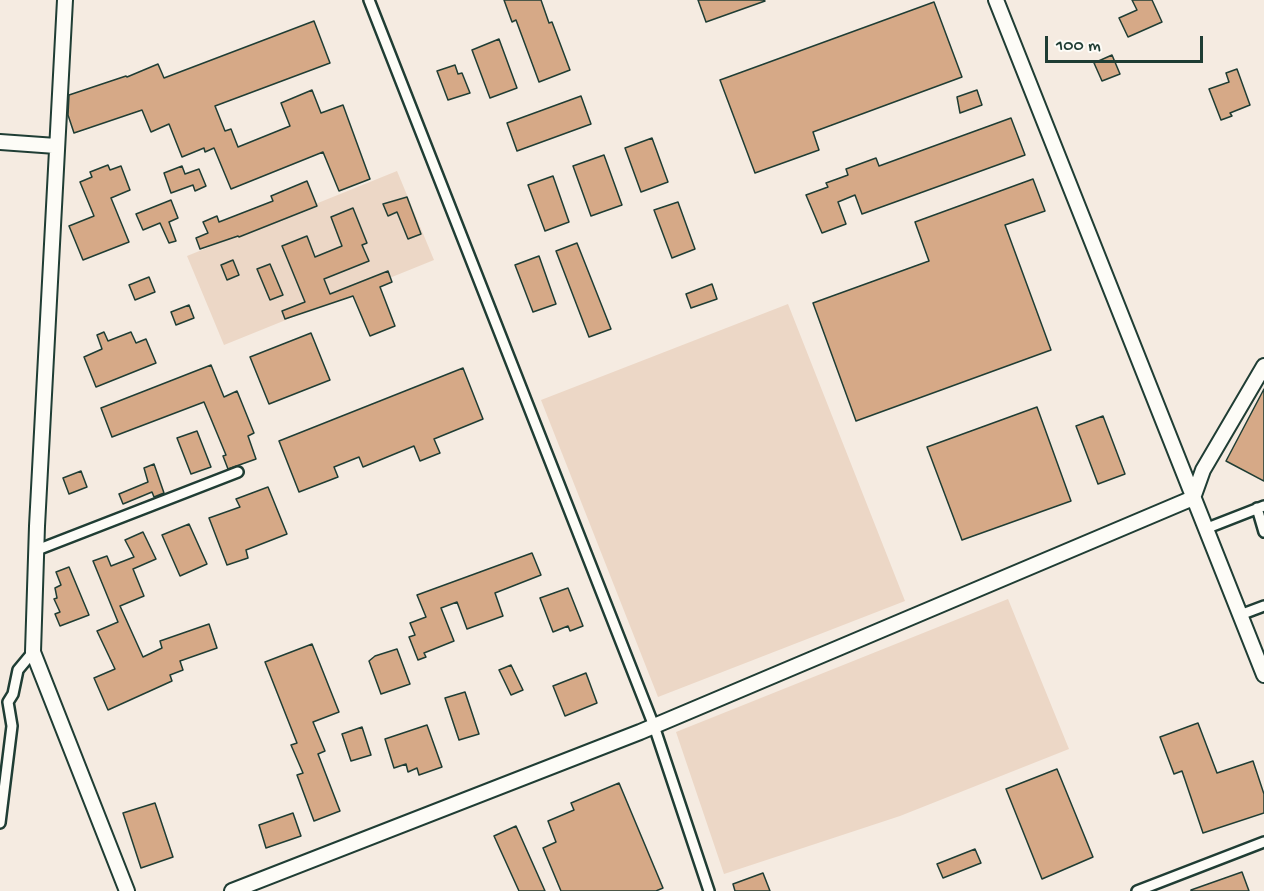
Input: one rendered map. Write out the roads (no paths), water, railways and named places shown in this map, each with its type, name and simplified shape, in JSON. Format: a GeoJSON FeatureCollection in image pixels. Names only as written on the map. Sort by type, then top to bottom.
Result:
{"type":"FeatureCollection","features":[{"type":"Feature","properties":{"kind":"main road"},"geometry":{"type":"LineString","coordinates":[[64,0],[33,652],[127,891]]}},
{"type":"Feature","properties":{"kind":"main road"},"geometry":{"type":"LineString","coordinates":[[996,0],[1264,675]]}},
{"type":"Feature","properties":{"kind":"main road"},"geometry":{"type":"LineString","coordinates":[[0,142],[56,146]]}},
{"type":"Feature","properties":{"kind":"main road"},"geometry":{"type":"LineString","coordinates":[[232,891],[654,726],[1193,498],[1203,470],[1263,370]]}},
{"type":"Feature","properties":{"kind":"street"},"geometry":{"type":"LineString","coordinates":[[369,0],[654,726],[709,891]]}},
{"type":"Feature","properties":{"kind":"street"},"geometry":{"type":"LineString","coordinates":[[37,550],[238,472]]}},
{"type":"Feature","properties":{"kind":"street"},"geometry":{"type":"LineString","coordinates":[[1205,529],[1260,507],[1264,532]]}},
{"type":"Feature","properties":{"kind":"street"},"geometry":{"type":"LineString","coordinates":[[1240,615],[1264,606]]}},
{"type":"Feature","properties":{"kind":"street"},"geometry":{"type":"LineString","coordinates":[[0,823],[12,726],[4,701],[13,694],[18,669],[33,652]]}},
{"type":"Feature","properties":{"kind":"street"},"geometry":{"type":"LineString","coordinates":[[1137,891],[1264,842]]}}]}
